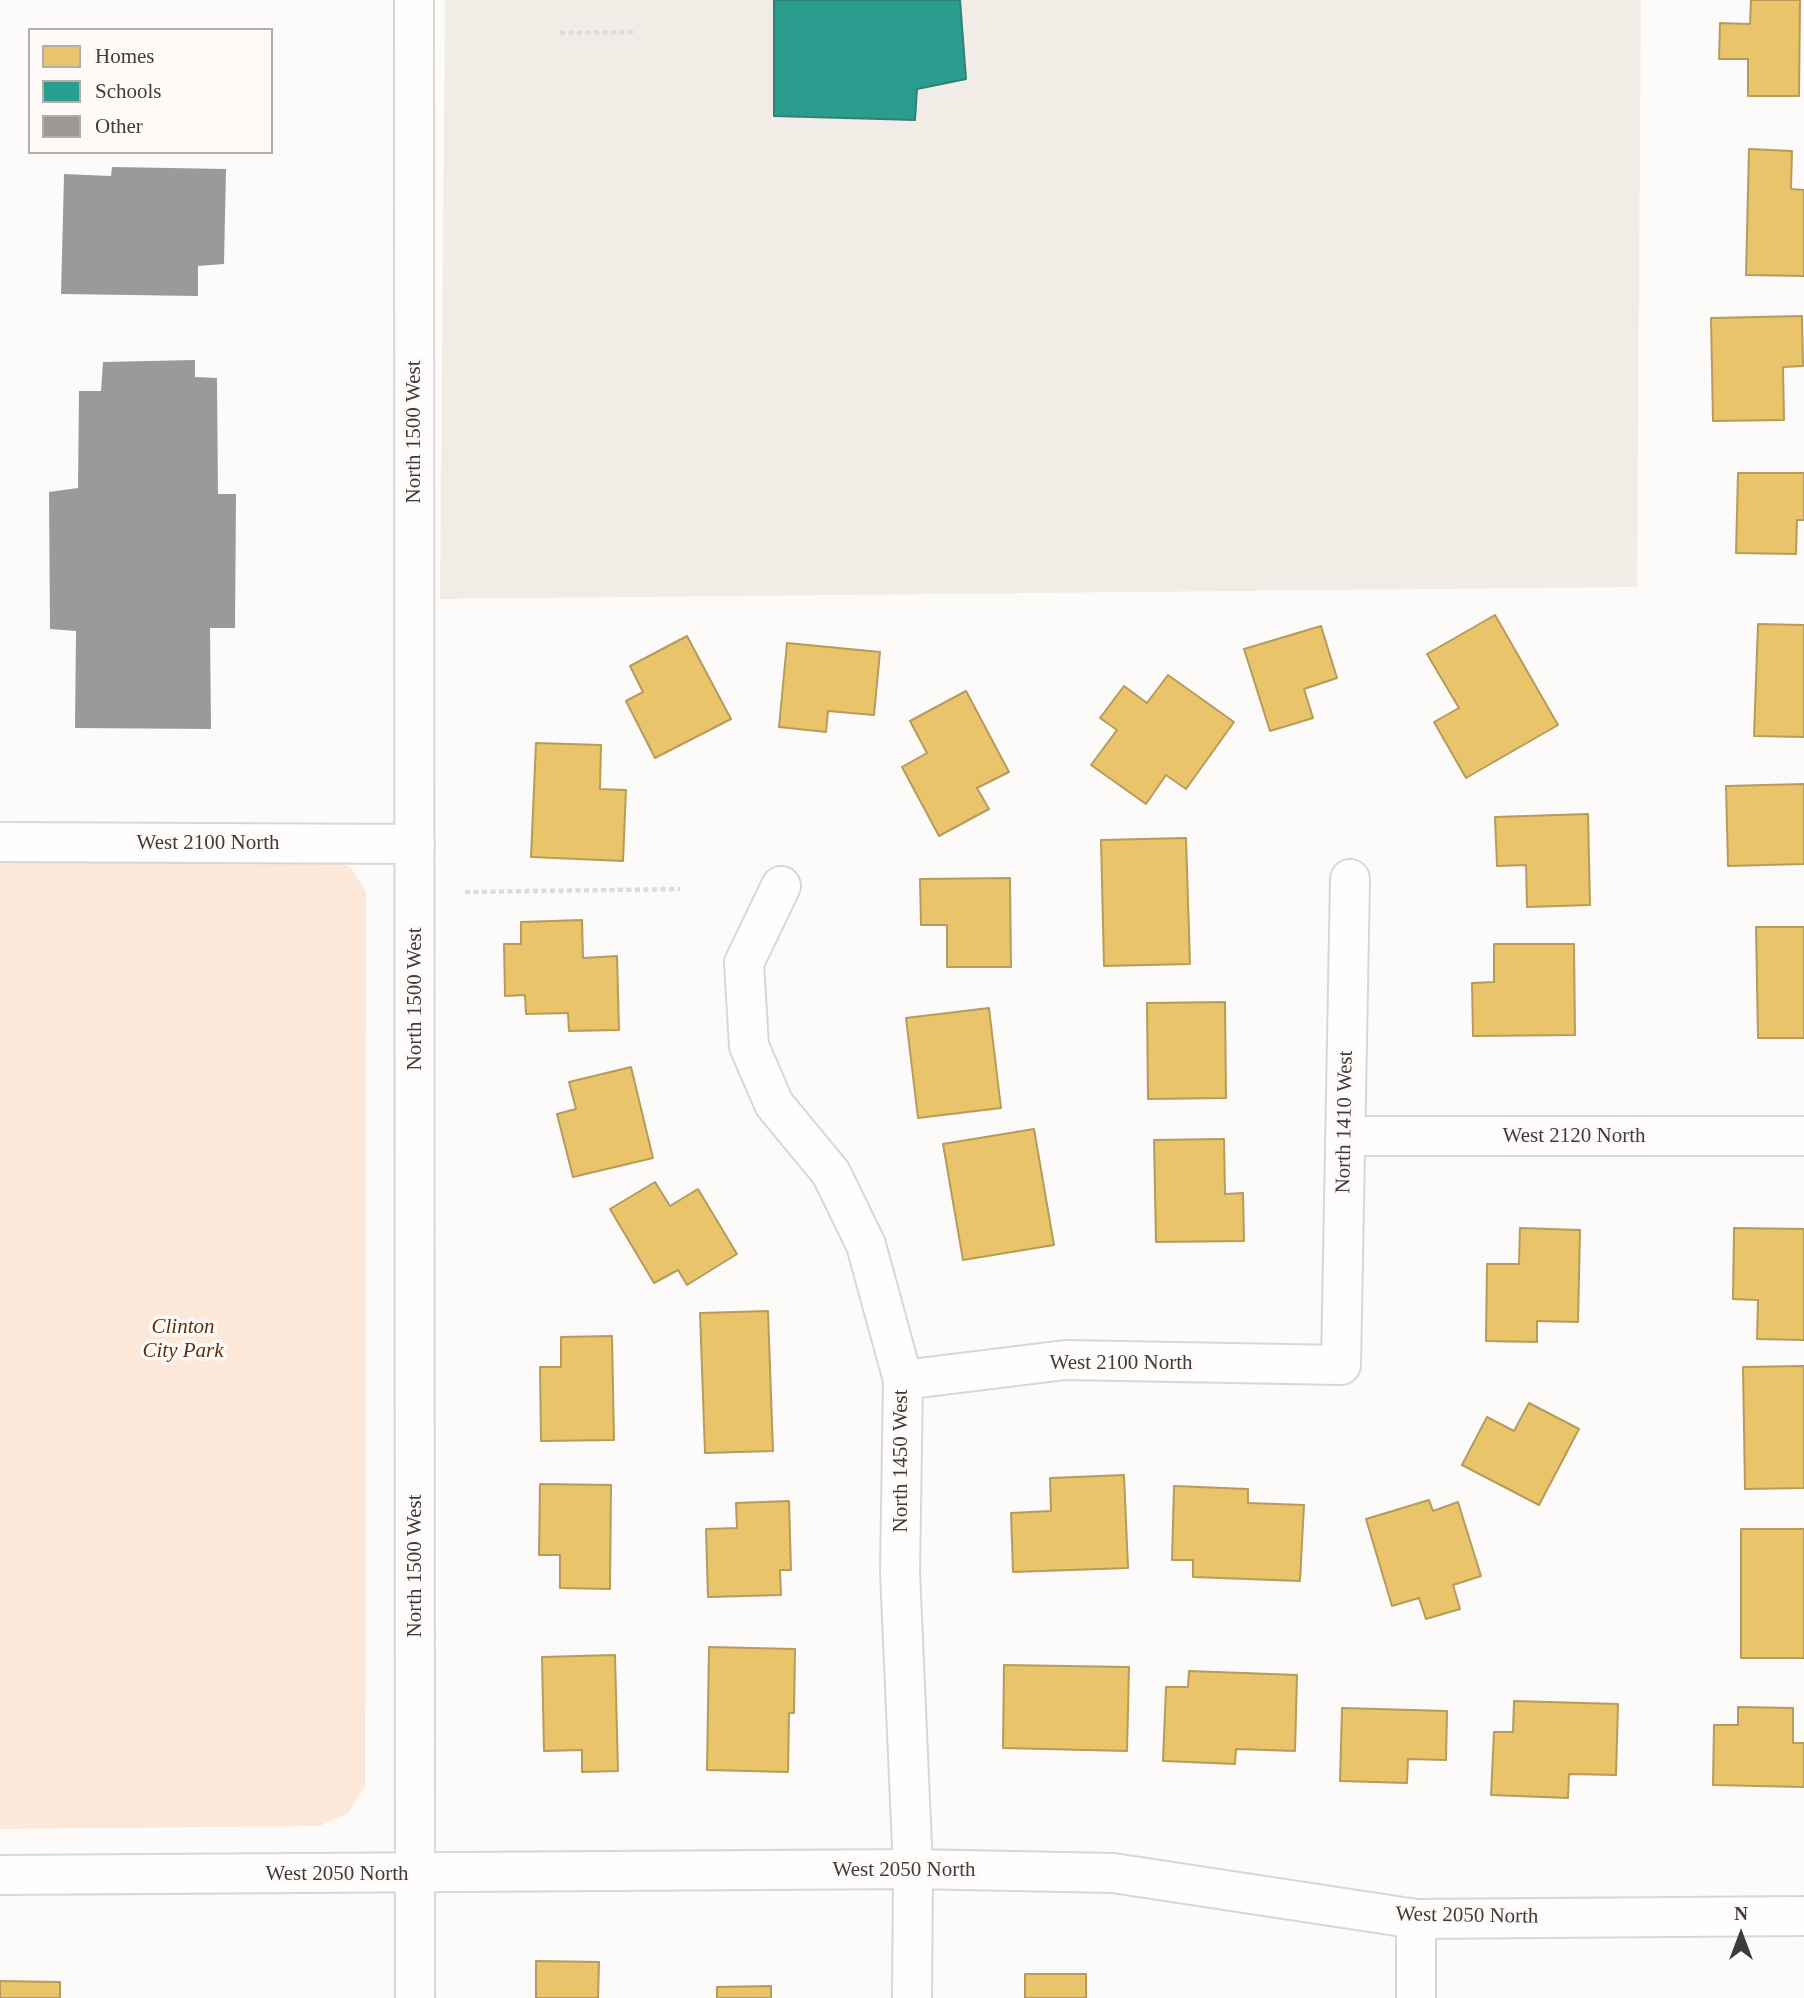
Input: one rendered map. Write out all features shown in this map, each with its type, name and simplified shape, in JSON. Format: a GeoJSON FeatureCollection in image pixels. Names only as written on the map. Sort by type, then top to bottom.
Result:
{"type":"FeatureCollection","features":[{"type":"Feature","properties":{"kind":"street","name":"North 1500 West"},"geometry":{"type":"LineString","coordinates":[[414,0],[415,1998]]}},
{"type":"Feature","properties":{"kind":"street","name":"West 2100 North"},"geometry":{"type":"LineString","coordinates":[[0,842],[415,844]]}},
{"type":"Feature","properties":{"kind":"street","name":"North 1410 West"},"geometry":{"type":"LineString","coordinates":[[1341,1365],[1350,879]]}},
{"type":"Feature","properties":{"kind":"street","name":"North 1450 West"},"geometry":{"type":"LineString","coordinates":[[780,886],[744,963],[749,1046],[774,1104],[831,1173],[866,1245],[903,1380],[900,1572],[913,1869],[912,1998]]}},
{"type":"Feature","properties":{"kind":"street","name":"West 2120 North"},"geometry":{"type":"LineString","coordinates":[[1345,1136],[1804,1136]]}},
{"type":"Feature","properties":{"kind":"street","name":"West 2100 North"},"geometry":{"type":"LineString","coordinates":[[903,1380],[1065,1360],[1341,1365]]}},
{"type":"Feature","properties":{"kind":"street","name":"West 2050 North"},"geometry":{"type":"LineString","coordinates":[[0,1875],[913,1869],[1113,1873],[1416,1919],[1804,1916]]}},
{"type":"Feature","properties":{"kind":"street"},"geometry":{"type":"LineString","coordinates":[[1416,1919],[1416,1998]]}},
{"type":"Feature","properties":{"kind":"path"},"geometry":{"type":"LineString","coordinates":[[560,33],[636,32]]}},
{"type":"Feature","properties":{"kind":"path"},"geometry":{"type":"LineString","coordinates":[[466,892],[680,889]]}},
{"type":"Feature","properties":{"kind":"shaded area"},"geometry":{"type":"Polygon","coordinates":[[[445,0],[1641,0],[1637,587],[440,599],[445,0]]]}},
{"type":"Feature","properties":{"kind":"green space","name":"Clinton City Park"},"geometry":{"type":"Polygon","coordinates":[[[0,854],[324,854],[351,868],[366,892],[365,1786],[348,1813],[320,1826],[0,1829],[0,854]]]}},
{"type":"Feature","properties":{"kind":"building: Homes"},"geometry":{"type":"Polygon","coordinates":[[[1751,0],[1800,0],[1799,96],[1748,96],[1748,59],[1719,59],[1720,23],[1750,24],[1751,0]]]}},
{"type":"Feature","properties":{"kind":"building: Homes"},"geometry":{"type":"Polygon","coordinates":[[[1749,149],[1792,151],[1791,189],[1804,190],[1804,276],[1746,275],[1749,149]]]}},
{"type":"Feature","properties":{"kind":"building: Homes"},"geometry":{"type":"Polygon","coordinates":[[[1802,316],[1803,366],[1783,367],[1784,420],[1713,421],[1711,318],[1802,316]]]}},
{"type":"Feature","properties":{"kind":"building: Homes"},"geometry":{"type":"Polygon","coordinates":[[[1738,473],[1804,473],[1804,520],[1797,520],[1796,554],[1736,553],[1738,473]]]}},
{"type":"Feature","properties":{"kind":"building: Homes"},"geometry":{"type":"Polygon","coordinates":[[[1495,615],[1558,725],[1466,778],[1434,722],[1459,708],[1427,654],[1495,615]]]}},
{"type":"Feature","properties":{"kind":"building: Homes"},"geometry":{"type":"Polygon","coordinates":[[[1758,624],[1804,625],[1804,737],[1754,736],[1758,624]]]}},
{"type":"Feature","properties":{"kind":"building: Homes"},"geometry":{"type":"Polygon","coordinates":[[[1321,626],[1337,678],[1304,689],[1313,718],[1270,731],[1244,649],[1321,626]]]}},
{"type":"Feature","properties":{"kind":"building: Homes"},"geometry":{"type":"Polygon","coordinates":[[[687,636],[731,719],[655,758],[626,701],[643,692],[630,666],[687,636]]]}},
{"type":"Feature","properties":{"kind":"building: Homes"},"geometry":{"type":"Polygon","coordinates":[[[787,643],[880,652],[874,715],[828,711],[826,732],[779,727],[787,643]]]}},
{"type":"Feature","properties":{"kind":"building: Homes"},"geometry":{"type":"Polygon","coordinates":[[[1168,675],[1234,722],[1186,789],[1166,775],[1146,804],[1091,765],[1117,730],[1100,718],[1124,686],[1147,703],[1168,675]]]}},
{"type":"Feature","properties":{"kind":"building: Homes"},"geometry":{"type":"Polygon","coordinates":[[[966,691],[1009,772],[977,788],[989,809],[939,836],[902,767],[927,753],[910,721],[966,691]]]}},
{"type":"Feature","properties":{"kind":"building: Homes"},"geometry":{"type":"Polygon","coordinates":[[[536,743],[601,745],[600,789],[626,790],[623,861],[531,857],[536,743]]]}},
{"type":"Feature","properties":{"kind":"building: Homes"},"geometry":{"type":"Polygon","coordinates":[[[1804,784],[1804,864],[1728,866],[1726,786],[1804,784]]]}},
{"type":"Feature","properties":{"kind":"building: Homes"},"geometry":{"type":"Polygon","coordinates":[[[1588,814],[1590,905],[1527,907],[1526,865],[1497,866],[1495,817],[1588,814]]]}},
{"type":"Feature","properties":{"kind":"building: Homes"},"geometry":{"type":"Polygon","coordinates":[[[1186,838],[1190,964],[1104,966],[1101,840],[1186,838]]]}},
{"type":"Feature","properties":{"kind":"building: Homes"},"geometry":{"type":"Polygon","coordinates":[[[1010,878],[1011,967],[947,967],[947,925],[921,925],[920,879],[1010,878]]]}},
{"type":"Feature","properties":{"kind":"building: Homes"},"geometry":{"type":"Polygon","coordinates":[[[582,920],[583,958],[617,956],[619,1030],[569,1031],[568,1013],[526,1014],[525,995],[505,996],[504,944],[521,944],[521,922],[582,920]]]}},
{"type":"Feature","properties":{"kind":"building: Homes"},"geometry":{"type":"Polygon","coordinates":[[[1756,927],[1804,927],[1804,1038],[1758,1038],[1756,927]]]}},
{"type":"Feature","properties":{"kind":"building: Homes"},"geometry":{"type":"Polygon","coordinates":[[[1494,944],[1574,944],[1575,1035],[1473,1036],[1472,983],[1494,982],[1494,944]]]}},
{"type":"Feature","properties":{"kind":"building: Homes"},"geometry":{"type":"Polygon","coordinates":[[[1225,1002],[1226,1098],[1148,1099],[1147,1003],[1225,1002]]]}},
{"type":"Feature","properties":{"kind":"building: Homes"},"geometry":{"type":"Polygon","coordinates":[[[989,1008],[1001,1108],[918,1118],[906,1018],[989,1008]]]}},
{"type":"Feature","properties":{"kind":"building: Homes"},"geometry":{"type":"Polygon","coordinates":[[[631,1067],[653,1158],[573,1177],[557,1114],[576,1109],[569,1082],[631,1067]]]}},
{"type":"Feature","properties":{"kind":"building: Homes"},"geometry":{"type":"Polygon","coordinates":[[[1034,1129],[1054,1245],[963,1260],[943,1144],[1034,1129]]]}},
{"type":"Feature","properties":{"kind":"building: Homes"},"geometry":{"type":"Polygon","coordinates":[[[1224,1139],[1225,1194],[1243,1193],[1244,1241],[1156,1242],[1154,1140],[1224,1139]]]}},
{"type":"Feature","properties":{"kind":"building: Homes"},"geometry":{"type":"Polygon","coordinates":[[[655,1182],[670,1206],[698,1189],[737,1254],[687,1285],[678,1270],[654,1283],[610,1209],[655,1182]]]}},
{"type":"Feature","properties":{"kind":"building: Homes"},"geometry":{"type":"Polygon","coordinates":[[[1520,1228],[1580,1230],[1578,1322],[1537,1321],[1537,1342],[1486,1341],[1487,1264],[1519,1264],[1520,1228]]]}},
{"type":"Feature","properties":{"kind":"building: Homes"},"geometry":{"type":"Polygon","coordinates":[[[1734,1228],[1804,1229],[1804,1340],[1757,1339],[1758,1300],[1733,1299],[1734,1228]]]}},
{"type":"Feature","properties":{"kind":"building: Homes"},"geometry":{"type":"Polygon","coordinates":[[[768,1311],[773,1451],[705,1453],[700,1313],[768,1311]]]}},
{"type":"Feature","properties":{"kind":"building: Homes"},"geometry":{"type":"Polygon","coordinates":[[[612,1336],[614,1440],[541,1441],[540,1367],[561,1367],[561,1337],[612,1336]]]}},
{"type":"Feature","properties":{"kind":"building: Homes"},"geometry":{"type":"Polygon","coordinates":[[[1804,1366],[1804,1488],[1745,1489],[1743,1367],[1804,1366]]]}},
{"type":"Feature","properties":{"kind":"building: Homes"},"geometry":{"type":"Polygon","coordinates":[[[1529,1403],[1579,1429],[1539,1505],[1462,1465],[1487,1417],[1514,1431],[1529,1403]]]}},
{"type":"Feature","properties":{"kind":"building: Homes"},"geometry":{"type":"Polygon","coordinates":[[[1124,1475],[1128,1568],[1013,1572],[1011,1513],[1051,1511],[1050,1478],[1124,1475]]]}},
{"type":"Feature","properties":{"kind":"building: Homes"},"geometry":{"type":"Polygon","coordinates":[[[540,1484],[611,1485],[610,1589],[560,1588],[560,1555],[539,1555],[540,1484]]]}},
{"type":"Feature","properties":{"kind":"building: Homes"},"geometry":{"type":"Polygon","coordinates":[[[1174,1486],[1248,1489],[1248,1503],[1304,1505],[1300,1581],[1193,1577],[1193,1560],[1172,1560],[1174,1486]]]}},
{"type":"Feature","properties":{"kind":"building: Homes"},"geometry":{"type":"Polygon","coordinates":[[[1429,1500],[1433,1511],[1458,1502],[1481,1576],[1453,1585],[1460,1609],[1426,1619],[1419,1598],[1392,1606],[1366,1519],[1429,1500]]]}},
{"type":"Feature","properties":{"kind":"building: Homes"},"geometry":{"type":"Polygon","coordinates":[[[789,1501],[791,1570],[780,1570],[781,1595],[708,1597],[706,1529],[737,1528],[736,1503],[789,1501]]]}},
{"type":"Feature","properties":{"kind":"building: Homes"},"geometry":{"type":"Polygon","coordinates":[[[1741,1529],[1804,1529],[1804,1658],[1741,1658],[1741,1529]]]}},
{"type":"Feature","properties":{"kind":"building: Homes"},"geometry":{"type":"Polygon","coordinates":[[[709,1647],[795,1649],[794,1713],[789,1713],[788,1772],[707,1770],[709,1647]]]}},
{"type":"Feature","properties":{"kind":"building: Homes"},"geometry":{"type":"Polygon","coordinates":[[[615,1655],[618,1771],[582,1772],[582,1750],[544,1751],[542,1657],[615,1655]]]}},
{"type":"Feature","properties":{"kind":"building: Homes"},"geometry":{"type":"Polygon","coordinates":[[[1004,1665],[1129,1667],[1127,1751],[1003,1748],[1004,1665]]]}},
{"type":"Feature","properties":{"kind":"building: Homes"},"geometry":{"type":"Polygon","coordinates":[[[1189,1671],[1297,1675],[1295,1751],[1236,1749],[1235,1764],[1163,1761],[1166,1687],[1188,1687],[1189,1671]]]}},
{"type":"Feature","properties":{"kind":"building: Homes"},"geometry":{"type":"Polygon","coordinates":[[[1514,1701],[1618,1704],[1616,1775],[1569,1774],[1568,1798],[1491,1795],[1494,1732],[1513,1732],[1514,1701]]]}},
{"type":"Feature","properties":{"kind":"building: Homes"},"geometry":{"type":"Polygon","coordinates":[[[1738,1707],[1793,1708],[1793,1743],[1804,1743],[1804,1787],[1713,1785],[1714,1725],[1738,1725],[1738,1707]]]}},
{"type":"Feature","properties":{"kind":"building: Homes"},"geometry":{"type":"Polygon","coordinates":[[[1342,1708],[1447,1711],[1446,1760],[1408,1759],[1407,1783],[1340,1781],[1342,1708]]]}},
{"type":"Feature","properties":{"kind":"building: Homes"},"geometry":{"type":"Polygon","coordinates":[[[536,1961],[599,1962],[598,1998],[536,1998],[536,1961]]]}},
{"type":"Feature","properties":{"kind":"building: Homes"},"geometry":{"type":"Polygon","coordinates":[[[1025,1974],[1086,1974],[1086,1998],[1025,1998],[1025,1974]]]}},
{"type":"Feature","properties":{"kind":"building: Homes"},"geometry":{"type":"Polygon","coordinates":[[[0,1981],[60,1982],[60,1998],[0,1998],[0,1981]]]}},
{"type":"Feature","properties":{"kind":"building: Homes"},"geometry":{"type":"Polygon","coordinates":[[[771,1986],[771,1998],[717,1998],[717,1987],[771,1986]]]}},
{"type":"Feature","properties":{"kind":"building: Schools"},"geometry":{"type":"Polygon","coordinates":[[[774,0],[960,0],[966,79],[917,89],[915,120],[774,116],[774,0]]]}},
{"type":"Feature","properties":{"kind":"building: Other"},"geometry":{"type":"Polygon","coordinates":[[[112,167],[226,169],[224,264],[198,266],[198,296],[61,294],[64,174],[111,176],[112,167]]]}},
{"type":"Feature","properties":{"kind":"building: Other"},"geometry":{"type":"Polygon","coordinates":[[[195,360],[195,377],[217,378],[218,494],[236,494],[235,628],[210,628],[211,729],[75,728],[76,631],[50,629],[49,492],[78,488],[79,391],[101,391],[103,362],[195,360]]]}}]}
